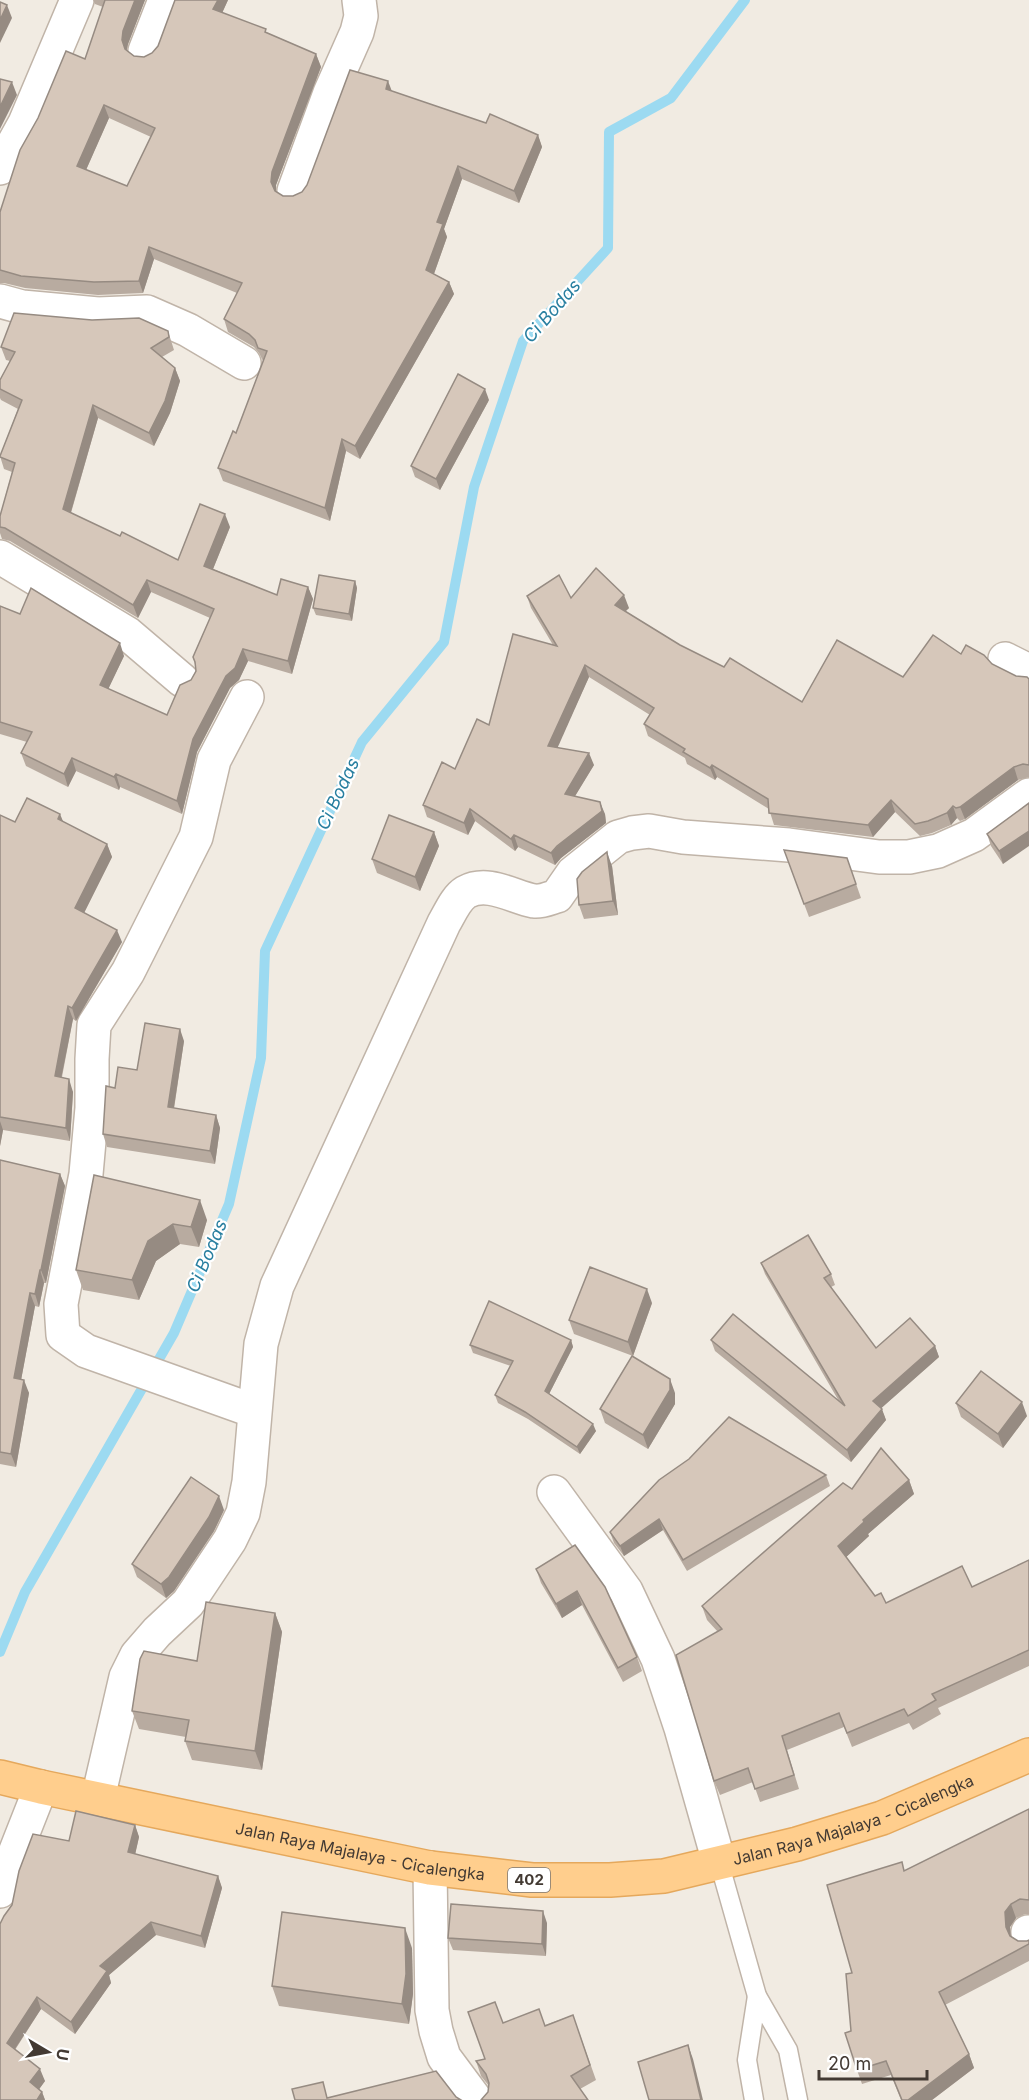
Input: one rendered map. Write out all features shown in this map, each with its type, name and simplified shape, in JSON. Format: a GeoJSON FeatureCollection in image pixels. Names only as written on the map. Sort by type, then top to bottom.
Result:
{"type":"FeatureCollection","features":[{"type":"Feature","properties":{"kind":"main road","name":"Jalan Raya Majalaya - Cicalengka"},"geometry":{"type":"LineString","coordinates":[[20,1782],[430,1868],[532,1880],[610,1880],[664,1876],[797,1844],[882,1818],[1029,1755]]}},
{"type":"Feature","properties":{"kind":"street"},"geometry":{"type":"LineString","coordinates":[[4,154],[25,123],[77,0]]}},
{"type":"Feature","properties":{"kind":"street"},"geometry":{"type":"LineString","coordinates":[[145,51],[165,0]]}},
{"type":"Feature","properties":{"kind":"street"},"geometry":{"type":"LineString","coordinates":[[294,191],[330,93],[357,32],[361,16],[359,0]]}},
{"type":"Feature","properties":{"kind":"street"},"geometry":{"type":"LineString","coordinates":[[0,301],[22,307],[98,314],[147,312],[188,330],[244,363]]}},
{"type":"Feature","properties":{"kind":"street"},"geometry":{"type":"LineString","coordinates":[[0,557],[128,634],[182,680]]}},
{"type":"Feature","properties":{"kind":"street"},"geometry":{"type":"LineString","coordinates":[[247,697],[214,760],[196,837],[128,972],[94,1024],[92,1108],[86,1174],[61,1304],[63,1335],[86,1351],[254,1411]]}},
{"type":"Feature","properties":{"kind":"street"},"geometry":{"type":"LineString","coordinates":[[98,1798],[126,1677],[137,1655],[157,1632],[188,1603],[230,1540],[243,1513],[249,1482],[261,1344],[277,1286],[444,922],[459,898],[478,888],[506,891],[533,901],[557,896],[573,873],[618,837],[649,831],[683,837],[789,845],[879,857],[909,857],[938,851],[974,835],[1029,795]]}},
{"type":"Feature","properties":{"kind":"street"},"geometry":{"type":"LineString","coordinates":[[554,1492],[626,1591],[658,1659],[681,1728],[719,1862]]}},
{"type":"Feature","properties":{"kind":"street"},"geometry":{"type":"LineString","coordinates":[[0,1891],[20,1782]]}},
{"type":"Feature","properties":{"kind":"street"},"geometry":{"type":"LineString","coordinates":[[430,1868],[432,1992],[436,2031],[444,2056],[476,2100]]}},
{"type":"Feature","properties":{"kind":"lane"},"geometry":{"type":"LineString","coordinates":[[719,1862],[757,1996],[788,2050],[798,2100]]}},
{"type":"Feature","properties":{"kind":"lane"},"geometry":{"type":"LineString","coordinates":[[754,2100],[747,2060],[757,1996]]}},
{"type":"Feature","properties":{"kind":"building"},"geometry":{"type":"Polygon","coordinates":[[[105,0],[135,0],[123,31],[122,40],[125,49],[134,56],[144,57],[158,46],[175,0],[218,0],[213,9],[266,29],[265,32],[316,54],[272,172],[271,182],[275,191],[283,196],[293,196],[302,192],[307,185],[350,70],[388,81],[386,89],[486,123],[490,114],[538,135],[514,191],[458,166],[437,222],[443,224],[426,270],[449,282],[355,446],[342,439],[325,508],[218,468],[233,431],[236,433],[267,351],[258,348],[255,340],[249,334],[224,319],[242,283],[149,247],[139,281],[94,282],[21,276],[0,270],[0,212],[20,150],[38,118],[66,51],[85,59],[105,0]],[[104,105],[77,166],[127,186],[155,128],[104,105]]]}},
{"type":"Feature","properties":{"kind":"building"},"geometry":{"type":"Polygon","coordinates":[[[0,2],[7,5],[0,20],[0,2]]]}},
{"type":"Feature","properties":{"kind":"building"},"geometry":{"type":"Polygon","coordinates":[[[0,79],[12,82],[0,107],[0,79]]]}},
{"type":"Feature","properties":{"kind":"building"},"geometry":{"type":"Polygon","coordinates":[[[14,313],[92,320],[139,318],[168,331],[169,337],[151,348],[175,368],[165,401],[149,433],[93,405],[63,509],[120,536],[122,532],[178,560],[200,504],[225,514],[204,566],[277,595],[281,579],[308,587],[288,661],[243,649],[235,668],[226,676],[193,739],[177,801],[116,774],[114,777],[72,758],[64,774],[21,753],[32,732],[0,722],[0,606],[20,614],[31,588],[120,643],[100,685],[167,715],[180,685],[191,680],[196,671],[193,657],[214,609],[147,580],[133,605],[0,527],[0,516],[15,463],[0,456],[22,400],[0,389],[0,380],[15,352],[1,347],[14,313]]]}},
{"type":"Feature","properties":{"kind":"building"},"geometry":{"type":"Polygon","coordinates":[[[458,374],[485,389],[436,479],[411,466],[458,374]]]}},
{"type":"Feature","properties":{"kind":"building"},"geometry":{"type":"Polygon","coordinates":[[[596,568],[624,595],[615,605],[680,645],[724,667],[730,658],[802,702],[837,640],[903,677],[933,635],[961,654],[966,645],[984,655],[992,664],[1016,676],[1029,679],[1029,765],[1014,767],[960,807],[953,806],[947,813],[915,824],[891,800],[868,825],[769,813],[768,799],[712,765],[710,768],[683,752],[685,749],[644,724],[654,708],[585,665],[548,746],[589,753],[565,794],[600,802],[602,811],[551,853],[514,835],[511,839],[470,809],[464,823],[423,805],[442,762],[455,769],[477,719],[489,725],[513,634],[557,646],[527,596],[559,575],[571,598],[596,568]]]}},
{"type":"Feature","properties":{"kind":"building"},"geometry":{"type":"Polygon","coordinates":[[[319,575],[355,581],[349,614],[313,608],[319,575]]]}},
{"type":"Feature","properties":{"kind":"building"},"geometry":{"type":"Polygon","coordinates":[[[27,798],[60,814],[58,819],[107,844],[75,908],[117,930],[72,1008],[68,1006],[55,1076],[69,1079],[66,1128],[0,1117],[0,815],[15,822],[27,798]]]}},
{"type":"Feature","properties":{"kind":"building"},"geometry":{"type":"Polygon","coordinates":[[[1029,803],[1029,831],[999,851],[987,834],[1029,803]]]}},
{"type":"Feature","properties":{"kind":"building"},"geometry":{"type":"Polygon","coordinates":[[[389,815],[434,832],[415,877],[372,859],[389,815]]]}},
{"type":"Feature","properties":{"kind":"building"},"geometry":{"type":"Polygon","coordinates":[[[784,850],[847,858],[856,884],[804,904],[784,850]]]}},
{"type":"Feature","properties":{"kind":"building"},"geometry":{"type":"Polygon","coordinates":[[[607,852],[613,901],[579,905],[577,879],[582,872],[607,852]]]}},
{"type":"Feature","properties":{"kind":"building"},"geometry":{"type":"Polygon","coordinates":[[[145,1023],[180,1029],[168,1107],[216,1115],[210,1151],[103,1134],[106,1086],[115,1088],[118,1067],[137,1070],[145,1023]]]}},
{"type":"Feature","properties":{"kind":"building"},"geometry":{"type":"Polygon","coordinates":[[[0,1160],[60,1174],[35,1294],[30,1293],[14,1378],[24,1380],[11,1454],[0,1452],[0,1160]]]}},
{"type":"Feature","properties":{"kind":"building"},"geometry":{"type":"Polygon","coordinates":[[[94,1175],[200,1200],[191,1227],[173,1224],[148,1241],[132,1280],[76,1270],[94,1175]]]}},
{"type":"Feature","properties":{"kind":"building"},"geometry":{"type":"Polygon","coordinates":[[[808,1235],[831,1274],[824,1278],[876,1348],[910,1318],[935,1346],[873,1401],[882,1409],[847,1450],[711,1340],[733,1314],[845,1406],[761,1263],[808,1235]]]}},
{"type":"Feature","properties":{"kind":"building"},"geometry":{"type":"Polygon","coordinates":[[[590,1267],[647,1289],[628,1342],[569,1320],[590,1267]]]}},
{"type":"Feature","properties":{"kind":"building"},"geometry":{"type":"Polygon","coordinates":[[[489,1301],[571,1340],[545,1391],[593,1424],[577,1447],[495,1395],[513,1361],[470,1345],[489,1301]]]}},
{"type":"Feature","properties":{"kind":"building"},"geometry":{"type":"Polygon","coordinates":[[[632,1356],[670,1379],[670,1390],[643,1435],[600,1409],[632,1356]]]}},
{"type":"Feature","properties":{"kind":"building"},"geometry":{"type":"Polygon","coordinates":[[[981,1371],[1022,1402],[998,1434],[956,1403],[981,1371]]]}},
{"type":"Feature","properties":{"kind":"building"},"geometry":{"type":"Polygon","coordinates":[[[729,1417],[826,1475],[683,1560],[659,1519],[620,1546],[610,1532],[659,1480],[689,1459],[729,1417]]]}},
{"type":"Feature","properties":{"kind":"building"},"geometry":{"type":"Polygon","coordinates":[[[881,1448],[909,1480],[863,1520],[864,1522],[838,1546],[875,1596],[881,1593],[886,1603],[962,1566],[972,1587],[1029,1560],[1029,1650],[932,1694],[936,1700],[908,1716],[904,1709],[847,1733],[839,1713],[782,1736],[794,1775],[755,1789],[748,1768],[714,1781],[676,1655],[722,1629],[702,1606],[843,1483],[852,1489],[881,1448]]]}},
{"type":"Feature","properties":{"kind":"building"},"geometry":{"type":"Polygon","coordinates":[[[191,1477],[219,1496],[209,1517],[169,1577],[161,1584],[132,1564],[191,1477]]]}},
{"type":"Feature","properties":{"kind":"building"},"geometry":{"type":"Polygon","coordinates":[[[575,1545],[605,1587],[637,1657],[618,1668],[577,1591],[556,1604],[536,1569],[575,1545]]]}},
{"type":"Feature","properties":{"kind":"building"},"geometry":{"type":"Polygon","coordinates":[[[206,1602],[275,1613],[255,1751],[185,1741],[189,1720],[132,1711],[140,1659],[144,1651],[197,1661],[206,1602]]]}},
{"type":"Feature","properties":{"kind":"building"},"geometry":{"type":"Polygon","coordinates":[[[1029,1809],[1029,1900],[1020,1899],[1011,1904],[1005,1912],[1006,1927],[1010,1936],[1018,1941],[1029,1940],[1029,1944],[939,1992],[969,2054],[908,2100],[902,2100],[886,2061],[857,2070],[845,2033],[851,2031],[846,1974],[852,1973],[827,1885],[902,1862],[904,1871],[1029,1809]]]}},
{"type":"Feature","properties":{"kind":"building"},"geometry":{"type":"Polygon","coordinates":[[[76,1811],[135,1825],[128,1852],[218,1876],[201,1936],[151,1922],[100,1966],[107,1971],[71,2022],[37,1997],[7,2043],[40,2069],[30,2082],[42,2092],[37,2100],[0,2100],[0,1924],[12,1905],[19,1871],[33,1834],[69,1841],[76,1811]]]}},
{"type":"Feature","properties":{"kind":"building"},"geometry":{"type":"Polygon","coordinates":[[[451,1904],[543,1911],[542,1944],[448,1938],[451,1904]]]}},
{"type":"Feature","properties":{"kind":"building"},"geometry":{"type":"Polygon","coordinates":[[[282,1912],[405,1928],[406,1974],[402,2004],[272,1986],[282,1912]]]}},
{"type":"Feature","properties":{"kind":"building"},"geometry":{"type":"Polygon","coordinates":[[[495,2002],[503,2023],[539,2009],[545,2026],[573,2015],[590,2065],[571,2076],[588,2100],[481,2100],[488,2092],[489,2083],[486,2074],[476,2061],[485,2059],[468,2012],[495,2002]]]}},
{"type":"Feature","properties":{"kind":"building"},"geometry":{"type":"Polygon","coordinates":[[[688,2045],[701,2100],[649,2100],[638,2062],[688,2045]]]}},
{"type":"Feature","properties":{"kind":"building"},"geometry":{"type":"Polygon","coordinates":[[[436,2071],[456,2097],[461,2100],[295,2100],[292,2089],[323,2082],[327,2098],[436,2071]]]}},
{"type":"Feature","properties":{"kind":"waterway","name":"Ci Bodas"},"geometry":{"type":"LineString","coordinates":[[0,1652],[25,1592],[174,1333],[229,1204],[261,1058],[265,951],[362,742],[444,642],[474,487],[523,341],[608,248],[609,132],[671,98],[745,0]]}}]}
